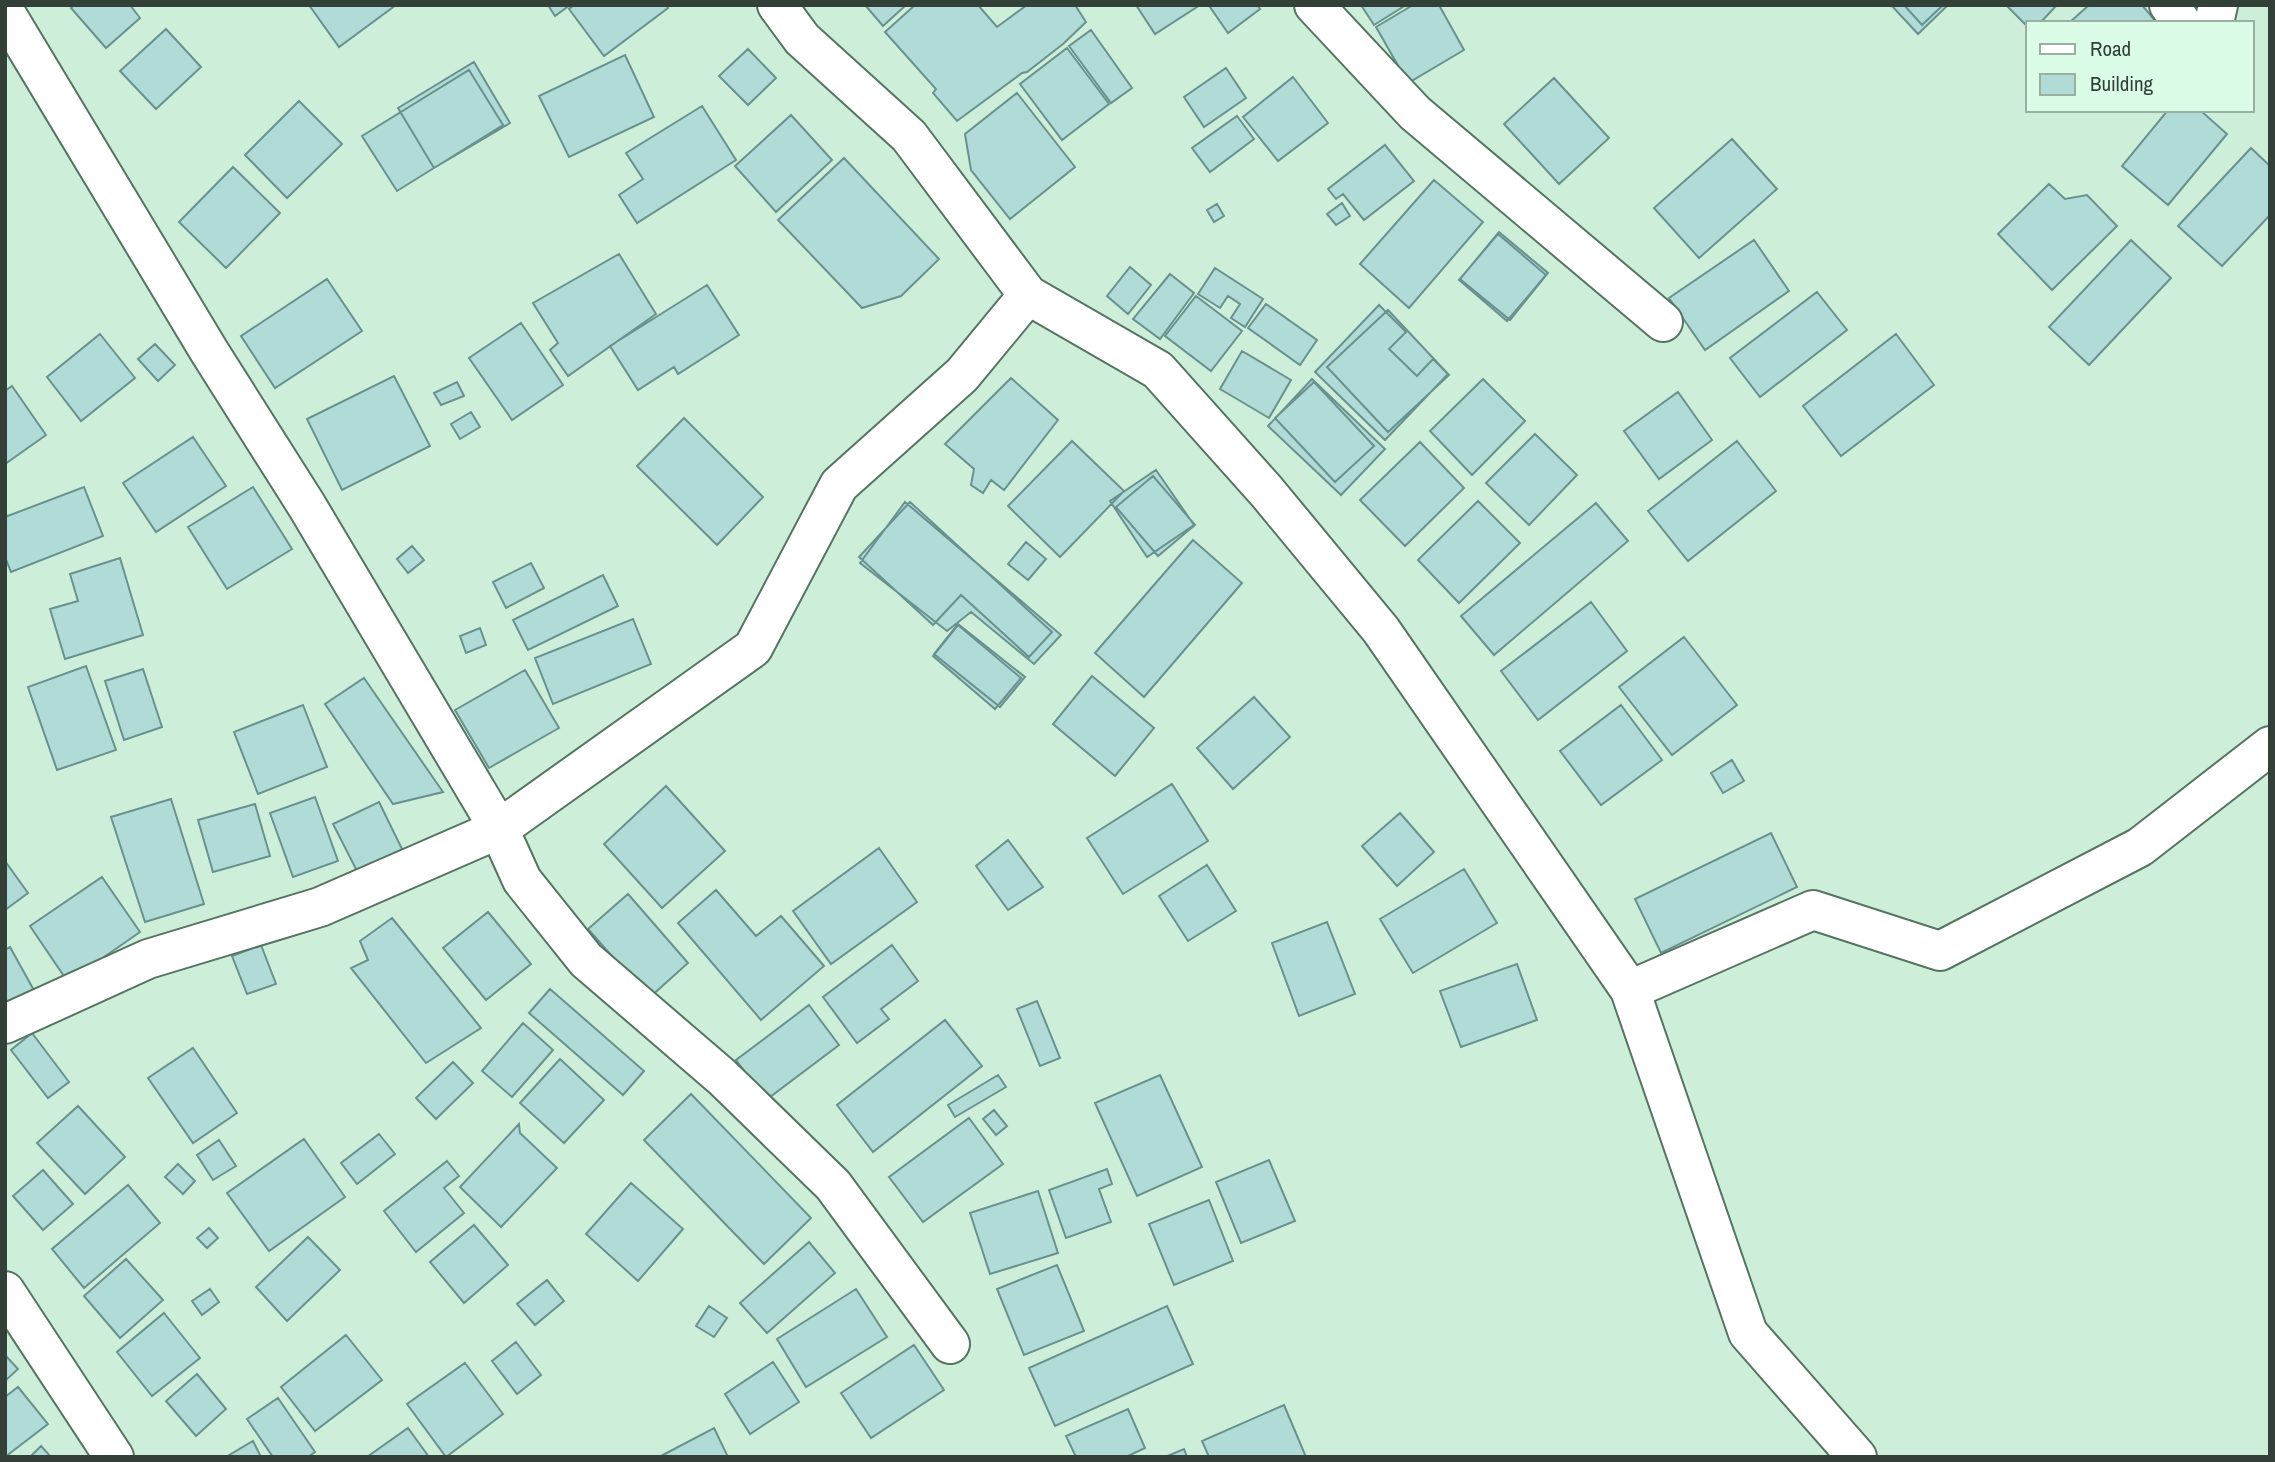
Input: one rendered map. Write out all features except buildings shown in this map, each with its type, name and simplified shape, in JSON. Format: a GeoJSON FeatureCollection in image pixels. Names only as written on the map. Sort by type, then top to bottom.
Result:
{"type":"FeatureCollection","features":[{"type":"Feature","properties":{"kind":"street"},"geometry":{"type":"LineString","coordinates":[[777,5],[802,39],[909,136],[1028,296],[1158,370],[1266,492],[1381,630],[1630,990],[1748,1333],[1857,1457]]}},
{"type":"Feature","properties":{"kind":"street"},"geometry":{"type":"LineString","coordinates":[[1314,5],[1415,113],[1663,322]]}},
{"type":"Feature","properties":{"kind":"street"},"geometry":{"type":"LineString","coordinates":[[2169,5],[2181,21]]}},
{"type":"Feature","properties":{"kind":"street"},"geometry":{"type":"LineString","coordinates":[[5,12],[209,351],[307,506],[499,829],[522,880],[586,960],[722,1077],[832,1185],[950,1344]]}},
{"type":"Feature","properties":{"kind":"street"},"geometry":{"type":"LineString","coordinates":[[5,1024],[148,959],[320,907],[499,829],[753,648],[839,485],[962,375],[1028,296]]}},
{"type":"Feature","properties":{"kind":"street"},"geometry":{"type":"LineString","coordinates":[[1630,990],[1813,910],[1940,951],[2140,847],[2270,746]]}},
{"type":"Feature","properties":{"kind":"street"},"geometry":{"type":"LineString","coordinates":[[5,1291],[114,1457]]}}]}
